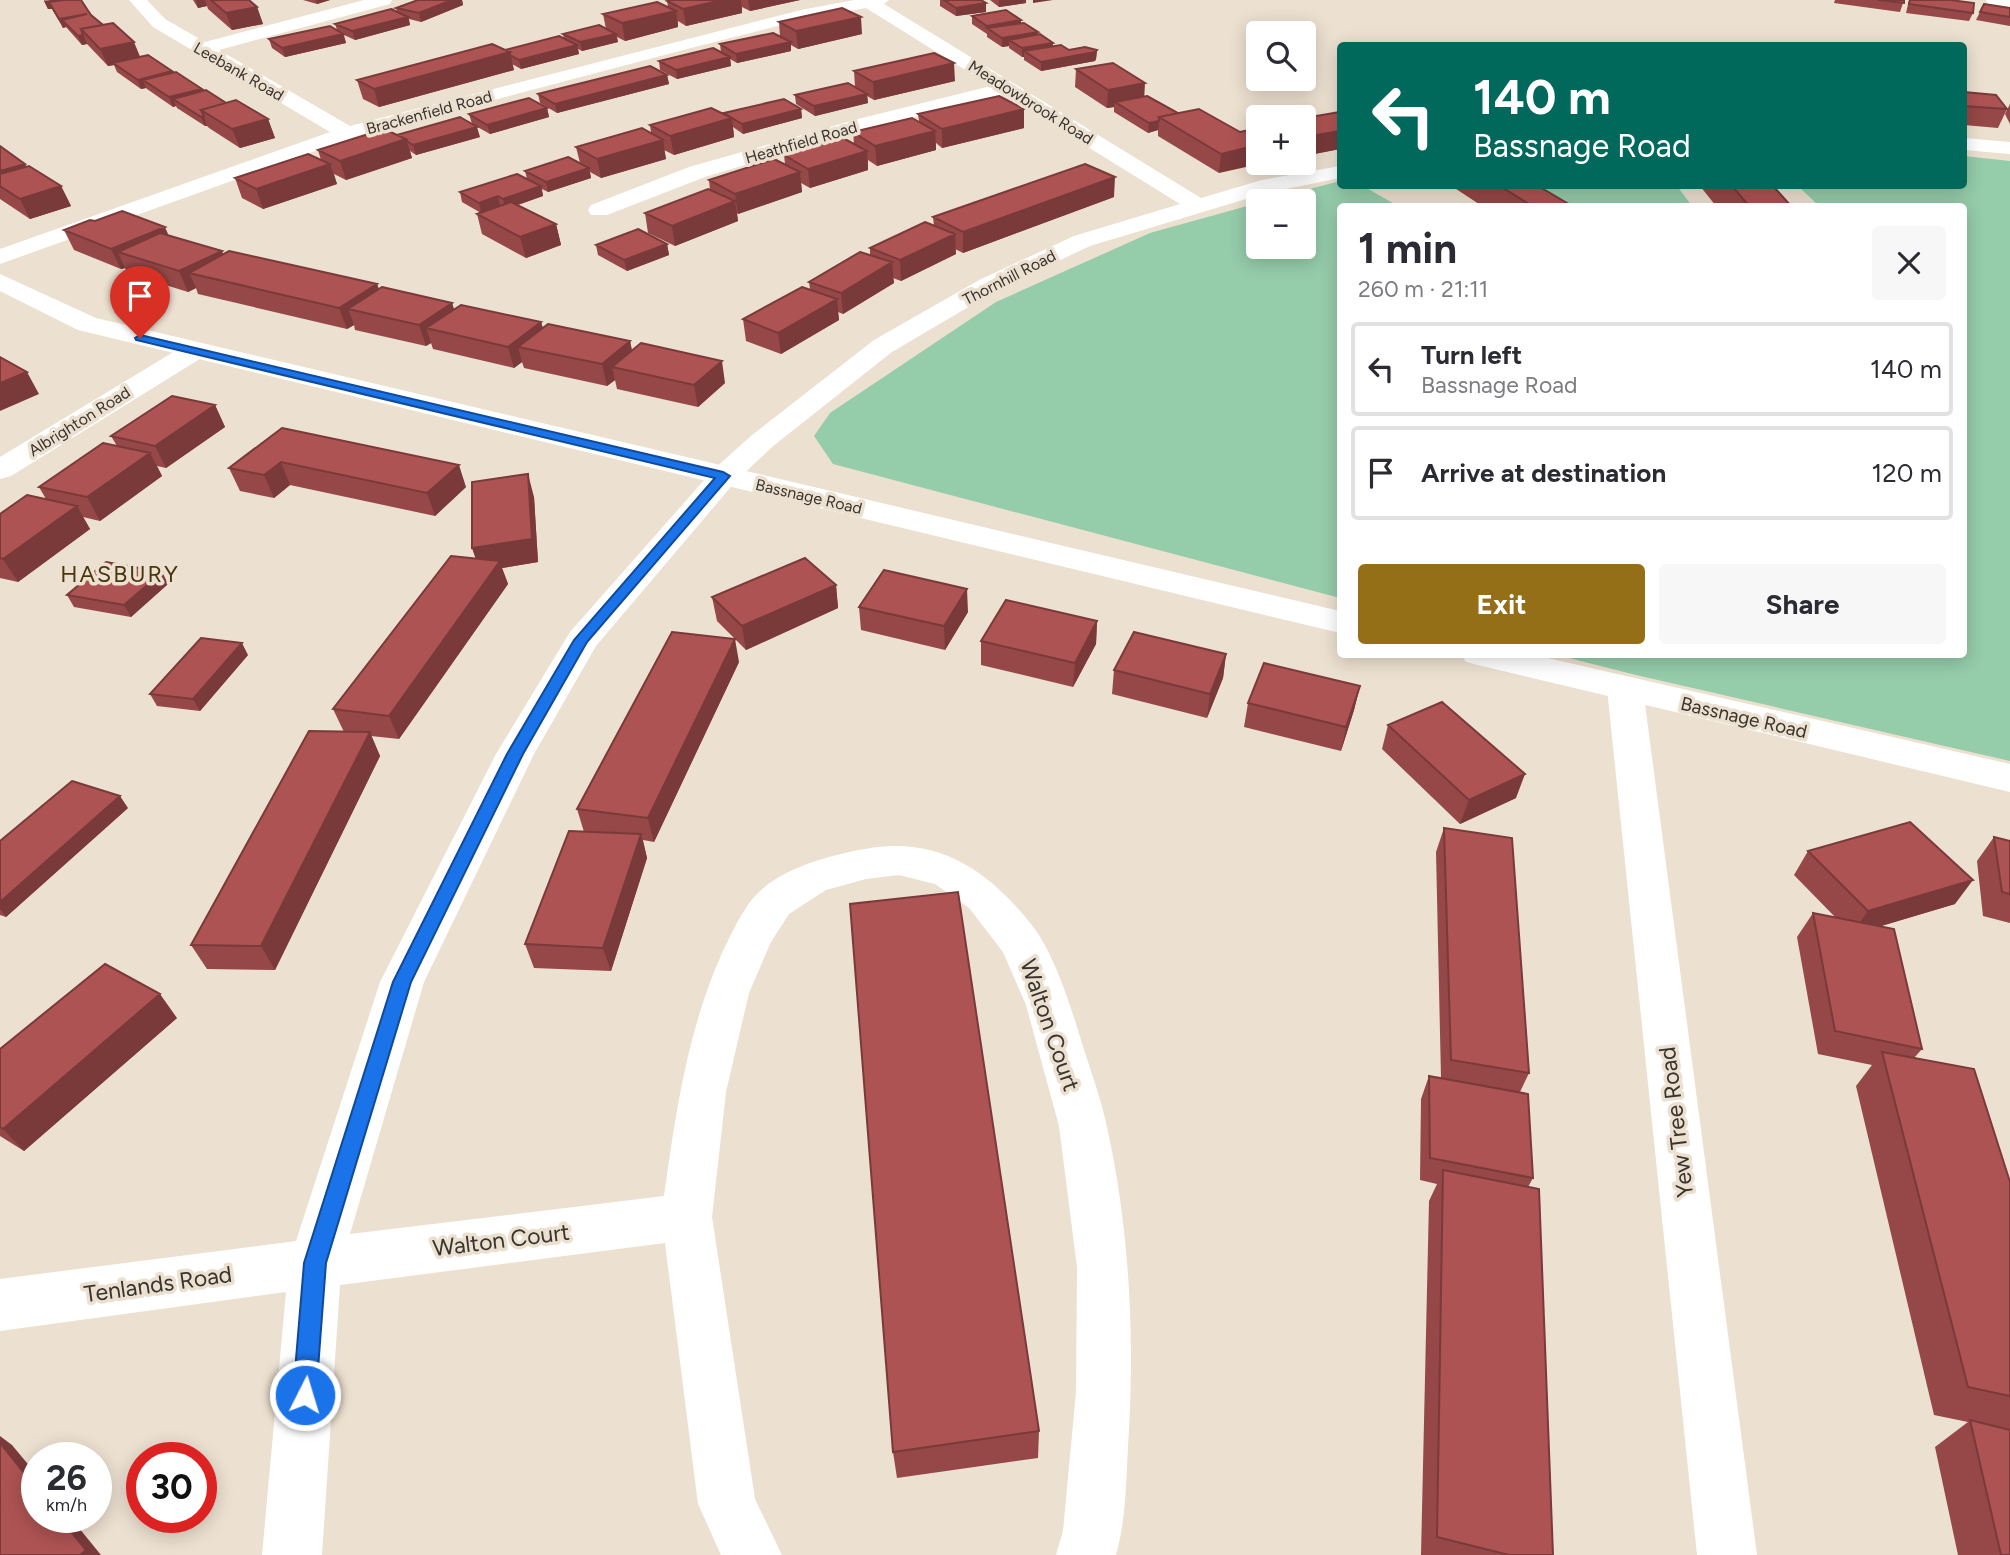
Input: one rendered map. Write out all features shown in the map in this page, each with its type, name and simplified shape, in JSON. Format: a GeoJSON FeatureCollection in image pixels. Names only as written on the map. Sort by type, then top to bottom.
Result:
{"type":"FeatureCollection","features":[{"type":"Feature","properties":{"kind":"street","name":"Leebank Road"},"geometry":{"type":"LineString","coordinates":[[137,0],[159,23],[347,133]]}},
{"type":"Feature","properties":{"kind":"street"},"geometry":{"type":"LineString","coordinates":[[202,50],[384,0]]}},
{"type":"Feature","properties":{"kind":"street"},"geometry":{"type":"LineString","coordinates":[[1994,0],[2010,2]]}},
{"type":"Feature","properties":{"kind":"street","name":"Meadowbrook Road"},"geometry":{"type":"LineString","coordinates":[[871,1],[1196,205]]}},
{"type":"Feature","properties":{"kind":"street","name":"Brackenfield Road"},"geometry":{"type":"LineString","coordinates":[[0,257],[347,133],[685,44],[871,1]]}},
{"type":"Feature","properties":{"kind":"street","name":"Heathfield Road"},"geometry":{"type":"LineString","coordinates":[[599,210],[697,172],[865,123],[1008,88]]}},
{"type":"Feature","properties":{"kind":"street"},"geometry":{"type":"LineString","coordinates":[[1967,144],[2010,148]]}},
{"type":"Feature","properties":{"kind":"street","name":"Thornhill Road"},"geometry":{"type":"LineString","coordinates":[[292,1555],[315,1263],[402,982],[515,754],[582,640],[723,476],[761,441],[883,346],[990,284],[1082,242],[1262,187],[1337,173]]}},
{"type":"Feature","properties":{"kind":"street"},"geometry":{"type":"LineString","coordinates":[[576,199],[621,223]]}},
{"type":"Feature","properties":{"kind":"street","name":"Bassnage Road"},"geometry":{"type":"LineString","coordinates":[[0,281],[86,324],[1337,621]]}},
{"type":"Feature","properties":{"kind":"street","name":"Albrighton Road"},"geometry":{"type":"LineString","coordinates":[[0,470],[194,351]]}},
{"type":"Feature","properties":{"kind":"street","name":"Bassnage Road"},"geometry":{"type":"LineString","coordinates":[[1495,658],[2010,778]]}},
{"type":"Feature","properties":{"kind":"street","name":"Yew Tree Road"},"geometry":{"type":"LineString","coordinates":[[1625,689],[1727,1555]]}},
{"type":"Feature","properties":{"kind":"street","name":"Walton Court"},"geometry":{"type":"LineString","coordinates":[[752,1555],[727,1504],[687,1217],[702,1092],[727,993],[751,935],[774,903],[813,878],[866,864],[899,860],[948,872],[985,897],[1021,943],[1048,1005],[1083,1126],[1104,1281],[1104,1392],[1093,1531],[1086,1555]]}},
{"type":"Feature","properties":{"kind":"street","name":"Walton Court"},"geometry":{"type":"LineString","coordinates":[[315,1263],[687,1217]]}},
{"type":"Feature","properties":{"kind":"street","name":"Tenlands Road"},"geometry":{"type":"LineString","coordinates":[[0,1305],[315,1263]]}},
{"type":"Feature","properties":{"kind":"green space"},"geometry":{"type":"Polygon","coordinates":[[[1967,156],[2010,161],[2010,761],[1569,658],[1967,658],[1967,203],[1816,203],[1801,189],[1967,189],[1967,156]]]}},
{"type":"Feature","properties":{"kind":"green space"},"geometry":{"type":"Polygon","coordinates":[[[1337,182],[1337,189],[1368,189],[1393,203],[1337,203],[1337,597],[833,464],[814,436],[830,413],[996,302],[1150,233],[1246,206],[1246,259],[1316,259],[1316,189],[1310,189],[1337,182]]]}},
{"type":"Feature","properties":{"kind":"green space"},"geometry":{"type":"Polygon","coordinates":[[[1524,189],[1679,189],[1690,203],[1545,203],[1524,189]]]}},
{"type":"Feature","properties":{"kind":"building"},"geometry":{"type":"Polygon","coordinates":[[[81,0],[91,15],[103,25],[81,29],[83,35],[78,36],[62,20],[87,14],[59,19],[49,2],[81,0]]]}},
{"type":"Feature","properties":{"kind":"building"},"geometry":{"type":"Polygon","coordinates":[[[211,0],[249,0],[257,7],[226,13],[211,0]]]}},
{"type":"Feature","properties":{"kind":"building"},"geometry":{"type":"Polygon","coordinates":[[[418,0],[452,0],[419,13],[396,8],[418,0]]]}},
{"type":"Feature","properties":{"kind":"building"},"geometry":{"type":"Polygon","coordinates":[[[723,0],[683,9],[667,1],[723,0]]]}},
{"type":"Feature","properties":{"kind":"building"},"geometry":{"type":"Polygon","coordinates":[[[944,0],[981,0],[986,3],[956,8],[944,0]]]}},
{"type":"Feature","properties":{"kind":"building"},"geometry":{"type":"Polygon","coordinates":[[[1878,0],[1904,0],[1904,3],[1878,0]]]}},
{"type":"Feature","properties":{"kind":"building"},"geometry":{"type":"Polygon","coordinates":[[[1910,0],[1974,3],[1973,13],[1909,4],[1910,0]]]}},
{"type":"Feature","properties":{"kind":"building"},"geometry":{"type":"Polygon","coordinates":[[[657,2],[676,11],[622,23],[603,14],[657,2]]]}},
{"type":"Feature","properties":{"kind":"building"},"geometry":{"type":"Polygon","coordinates":[[[1984,4],[2010,8],[2010,17],[1980,12],[1984,4]]]}},
{"type":"Feature","properties":{"kind":"building"},"geometry":{"type":"Polygon","coordinates":[[[842,8],[861,17],[796,31],[779,22],[842,8]]]}},
{"type":"Feature","properties":{"kind":"building"},"geometry":{"type":"Polygon","coordinates":[[[391,9],[408,17],[352,31],[335,24],[391,9]]]}},
{"type":"Feature","properties":{"kind":"building"},"geometry":{"type":"Polygon","coordinates":[[[1006,10],[1021,20],[987,26],[972,16],[1006,10]]]}},
{"type":"Feature","properties":{"kind":"building"},"geometry":{"type":"Polygon","coordinates":[[[113,23],[134,42],[100,49],[81,29],[113,23]]]}},
{"type":"Feature","properties":{"kind":"building"},"geometry":{"type":"Polygon","coordinates":[[[1024,23],[1038,32],[1002,38],[987,28],[1024,23]]]}},
{"type":"Feature","properties":{"kind":"building"},"geometry":{"type":"Polygon","coordinates":[[[599,25],[616,34],[580,42],[563,34],[599,25]]]}},
{"type":"Feature","properties":{"kind":"building"},"geometry":{"type":"Polygon","coordinates":[[[330,26],[343,34],[282,48],[269,39],[330,26]]]}},
{"type":"Feature","properties":{"kind":"building"},"geometry":{"type":"Polygon","coordinates":[[[773,33],[791,42],[736,54],[720,44],[773,33]]]}},
{"type":"Feature","properties":{"kind":"building"},"geometry":{"type":"Polygon","coordinates":[[[1040,34],[1053,43],[1022,48],[1009,40],[1040,34]]]}},
{"type":"Feature","properties":{"kind":"building"},"geometry":{"type":"Polygon","coordinates":[[[559,36],[577,45],[519,60],[505,50],[559,36]]]}},
{"type":"Feature","properties":{"kind":"building"},"geometry":{"type":"Polygon","coordinates":[[[492,44],[510,52],[374,89],[357,80],[492,44]]]}},
{"type":"Feature","properties":{"kind":"building"},"geometry":{"type":"Polygon","coordinates":[[[1061,45],[1069,50],[1085,47],[1097,50],[1041,62],[1024,51],[1061,45]]]}},
{"type":"Feature","properties":{"kind":"building"},"geometry":{"type":"Polygon","coordinates":[[[713,48],[730,57],[676,70],[659,61],[713,48]]]}},
{"type":"Feature","properties":{"kind":"building"},"geometry":{"type":"Polygon","coordinates":[[[934,53],[954,63],[873,82],[854,71],[934,53]]]}},
{"type":"Feature","properties":{"kind":"building"},"geometry":{"type":"Polygon","coordinates":[[[148,55],[172,71],[138,80],[113,63],[148,55]]]}},
{"type":"Feature","properties":{"kind":"building"},"geometry":{"type":"Polygon","coordinates":[[[1113,63],[1145,83],[1108,90],[1076,69],[1113,63]]]}},
{"type":"Feature","properties":{"kind":"building"},"geometry":{"type":"Polygon","coordinates":[[[650,66],[667,75],[555,104],[538,94],[650,66]]]}},
{"type":"Feature","properties":{"kind":"building"},"geometry":{"type":"Polygon","coordinates":[[[176,72],[202,89],[169,97],[143,80],[176,72]]]}},
{"type":"Feature","properties":{"kind":"building"},"geometry":{"type":"Polygon","coordinates":[[[848,83],[867,94],[814,106],[795,95],[848,83]]]}},
{"type":"Feature","properties":{"kind":"building"},"geometry":{"type":"Polygon","coordinates":[[[206,90],[226,103],[201,110],[204,116],[201,117],[173,99],[206,90]]]}},
{"type":"Feature","properties":{"kind":"building"},"geometry":{"type":"Polygon","coordinates":[[[1967,92],[1996,95],[2007,109],[1967,106],[1967,92]]]}},
{"type":"Feature","properties":{"kind":"building"},"geometry":{"type":"Polygon","coordinates":[[[999,96],[1024,109],[942,129],[918,114],[999,96]]]}},
{"type":"Feature","properties":{"kind":"building"},"geometry":{"type":"Polygon","coordinates":[[[1147,96],[1178,113],[1159,117],[1159,121],[1149,123],[1115,102],[1147,96]]]}},
{"type":"Feature","properties":{"kind":"building"},"geometry":{"type":"Polygon","coordinates":[[[529,98],[547,108],[487,125],[469,114],[529,98]]]}},
{"type":"Feature","properties":{"kind":"building"},"geometry":{"type":"Polygon","coordinates":[[[784,99],[801,109],[742,124],[724,113],[784,99]]]}},
{"type":"Feature","properties":{"kind":"building"},"geometry":{"type":"Polygon","coordinates":[[[236,100],[268,119],[232,129],[201,110],[236,100]]]}},
{"type":"Feature","properties":{"kind":"building"},"geometry":{"type":"Polygon","coordinates":[[[711,108],[732,118],[670,136],[650,125],[711,108]]]}},
{"type":"Feature","properties":{"kind":"building"},"geometry":{"type":"Polygon","coordinates":[[[1199,109],[1240,132],[1246,131],[1246,148],[1221,154],[1159,117],[1199,109]]]}},
{"type":"Feature","properties":{"kind":"building"},"geometry":{"type":"Polygon","coordinates":[[[1337,112],[1337,132],[1316,135],[1316,116],[1337,112]]]}},
{"type":"Feature","properties":{"kind":"building"},"geometry":{"type":"Polygon","coordinates":[[[460,117],[477,127],[413,145],[397,135],[460,117]]]}},
{"type":"Feature","properties":{"kind":"building"},"geometry":{"type":"Polygon","coordinates":[[[912,118],[935,131],[875,146],[853,132],[912,118]]]}},
{"type":"Feature","properties":{"kind":"building"},"geometry":{"type":"Polygon","coordinates":[[[642,128],[663,140],[597,159],[576,147],[642,128]]]}},
{"type":"Feature","properties":{"kind":"building"},"geometry":{"type":"Polygon","coordinates":[[[384,129],[406,139],[340,161],[318,150],[384,129]]]}},
{"type":"Feature","properties":{"kind":"building"},"geometry":{"type":"Polygon","coordinates":[[[843,138],[867,151],[808,169],[784,155],[843,138]]]}},
{"type":"Feature","properties":{"kind":"building"},"geometry":{"type":"Polygon","coordinates":[[[0,146],[25,164],[0,171],[0,146]]]}},
{"type":"Feature","properties":{"kind":"building"},"geometry":{"type":"Polygon","coordinates":[[[308,154],[330,164],[256,189],[235,178],[308,154]]]}},
{"type":"Feature","properties":{"kind":"building"},"geometry":{"type":"Polygon","coordinates":[[[568,157],[589,168],[546,182],[525,171],[568,157]]]}},
{"type":"Feature","properties":{"kind":"building"},"geometry":{"type":"Polygon","coordinates":[[[774,159],[800,172],[735,194],[709,180],[774,159]]]}},
{"type":"Feature","properties":{"kind":"building"},"geometry":{"type":"Polygon","coordinates":[[[1085,164],[1115,177],[963,232],[933,217],[1085,164]]]}},
{"type":"Feature","properties":{"kind":"building"},"geometry":{"type":"Polygon","coordinates":[[[29,166],[61,186],[20,199],[0,186],[0,174],[29,166]]]}},
{"type":"Feature","properties":{"kind":"building"},"geometry":{"type":"Polygon","coordinates":[[[517,174],[541,186],[503,199],[498,196],[479,203],[460,192],[517,174]]]}},
{"type":"Feature","properties":{"kind":"building"},"geometry":{"type":"Polygon","coordinates":[[[708,189],[735,201],[672,226],[645,213],[708,189]]]}},
{"type":"Feature","properties":{"kind":"building"},"geometry":{"type":"Polygon","coordinates":[[[1505,189],[1543,189],[1567,203],[1527,203],[1505,189]]]}},
{"type":"Feature","properties":{"kind":"building"},"geometry":{"type":"Polygon","coordinates":[[[1735,189],[1776,189],[1788,203],[1746,203],[1735,189]]]}},
{"type":"Feature","properties":{"kind":"building"},"geometry":{"type":"Polygon","coordinates":[[[511,202],[556,224],[520,237],[477,214],[511,202]]]}},
{"type":"Feature","properties":{"kind":"building"},"geometry":{"type":"Polygon","coordinates":[[[122,211],[165,227],[111,249],[64,230],[90,220],[95,221],[122,211]]]}},
{"type":"Feature","properties":{"kind":"building"},"geometry":{"type":"Polygon","coordinates":[[[925,222],[955,234],[900,260],[870,248],[925,222]]]}},
{"type":"Feature","properties":{"kind":"building"},"geometry":{"type":"Polygon","coordinates":[[[638,229],[667,244],[624,260],[596,245],[638,229]]]}},
{"type":"Feature","properties":{"kind":"building"},"geometry":{"type":"Polygon","coordinates":[[[160,233],[222,251],[179,271],[118,252],[160,233]]]}},
{"type":"Feature","properties":{"kind":"building"},"geometry":{"type":"Polygon","coordinates":[[[229,251],[377,284],[339,308],[189,273],[229,251]]]}},
{"type":"Feature","properties":{"kind":"building"},"geometry":{"type":"Polygon","coordinates":[[[860,252],[892,262],[841,293],[809,282],[860,252]]]}},
{"type":"Feature","properties":{"kind":"building"},"geometry":{"type":"Polygon","coordinates":[[[382,287],[452,303],[419,325],[348,309],[382,287]]]}},
{"type":"Feature","properties":{"kind":"building"},"geometry":{"type":"Polygon","coordinates":[[[802,287],[837,299],[778,333],[743,319],[802,287]]]}},
{"type":"Feature","properties":{"kind":"building"},"geometry":{"type":"Polygon","coordinates":[[[461,305],[541,322],[508,347],[426,328],[461,305]]]}},
{"type":"Feature","properties":{"kind":"building"},"geometry":{"type":"Polygon","coordinates":[[[548,324],[630,341],[602,364],[518,347],[548,324]]]}},
{"type":"Feature","properties":{"kind":"building"},"geometry":{"type":"Polygon","coordinates":[[[641,343],[722,361],[694,385],[612,367],[641,343]]]}},
{"type":"Feature","properties":{"kind":"building"},"geometry":{"type":"Polygon","coordinates":[[[0,357],[27,372],[0,383],[0,357]]]}},
{"type":"Feature","properties":{"kind":"building"},"geometry":{"type":"Polygon","coordinates":[[[172,396],[215,405],[155,446],[111,436],[172,396]]]}},
{"type":"Feature","properties":{"kind":"building"},"geometry":{"type":"Polygon","coordinates":[[[282,428],[459,465],[427,493],[281,462],[264,475],[229,468],[282,428]]]}},
{"type":"Feature","properties":{"kind":"building"},"geometry":{"type":"Polygon","coordinates":[[[103,443],[150,453],[87,497],[39,487],[103,443]]]}},
{"type":"Feature","properties":{"kind":"building"},"geometry":{"type":"Polygon","coordinates":[[[528,474],[532,539],[472,548],[472,482],[528,474]]]}},
{"type":"Feature","properties":{"kind":"building"},"geometry":{"type":"Polygon","coordinates":[[[27,495],[77,506],[3,559],[0,558],[0,514],[27,495]]]}},
{"type":"Feature","properties":{"kind":"building"},"geometry":{"type":"Polygon","coordinates":[[[451,556],[500,561],[389,716],[333,709],[451,556]]]}},
{"type":"Feature","properties":{"kind":"building"},"geometry":{"type":"Polygon","coordinates":[[[805,558],[836,585],[742,626],[712,597],[805,558]]]}},
{"type":"Feature","properties":{"kind":"building"},"geometry":{"type":"Polygon","coordinates":[[[106,562],[162,572],[124,605],[67,595],[106,562]]]}},
{"type":"Feature","properties":{"kind":"building"},"geometry":{"type":"Polygon","coordinates":[[[884,570],[967,589],[944,626],[859,607],[884,570]]]}},
{"type":"Feature","properties":{"kind":"building"},"geometry":{"type":"Polygon","coordinates":[[[1006,600],[1097,621],[1075,663],[981,641],[1006,600]]]}},
{"type":"Feature","properties":{"kind":"building"},"geometry":{"type":"Polygon","coordinates":[[[672,632],[735,639],[648,818],[577,809],[672,632]]]}},
{"type":"Feature","properties":{"kind":"building"},"geometry":{"type":"Polygon","coordinates":[[[1134,632],[1226,654],[1210,694],[1114,670],[1134,632]]]}},
{"type":"Feature","properties":{"kind":"building"},"geometry":{"type":"Polygon","coordinates":[[[201,638],[242,643],[193,699],[150,694],[201,638]]]}},
{"type":"Feature","properties":{"kind":"building"},"geometry":{"type":"Polygon","coordinates":[[[1264,663],[1360,686],[1346,727],[1248,703],[1264,663]]]}},
{"type":"Feature","properties":{"kind":"building"},"geometry":{"type":"Polygon","coordinates":[[[1442,702],[1525,774],[1469,800],[1388,725],[1442,702]]]}},
{"type":"Feature","properties":{"kind":"building"},"geometry":{"type":"Polygon","coordinates":[[[309,731],[370,732],[261,946],[191,945],[309,731]]]}},
{"type":"Feature","properties":{"kind":"building"},"geometry":{"type":"Polygon","coordinates":[[[72,781],[120,796],[0,902],[0,841],[72,781]]]}},
{"type":"Feature","properties":{"kind":"building"},"geometry":{"type":"Polygon","coordinates":[[[1910,822],[1973,880],[1868,911],[1808,851],[1910,822]]]}},
{"type":"Feature","properties":{"kind":"building"},"geometry":{"type":"Polygon","coordinates":[[[1444,828],[1512,838],[1529,1073],[1451,1060],[1444,828]]]}},
{"type":"Feature","properties":{"kind":"building"},"geometry":{"type":"Polygon","coordinates":[[[569,831],[641,834],[603,948],[525,944],[569,831]]]}},
{"type":"Feature","properties":{"kind":"building"},"geometry":{"type":"Polygon","coordinates":[[[1994,837],[2010,841],[2010,894],[2002,892],[1994,837]]]}},
{"type":"Feature","properties":{"kind":"building"},"geometry":{"type":"Polygon","coordinates":[[[958,892],[1039,1431],[893,1452],[850,904],[958,892]]]}},
{"type":"Feature","properties":{"kind":"building"},"geometry":{"type":"Polygon","coordinates":[[[1813,913],[1894,929],[1922,1049],[1835,1031],[1813,913]]]}},
{"type":"Feature","properties":{"kind":"building"},"geometry":{"type":"Polygon","coordinates":[[[105,964],[160,994],[3,1129],[0,1127],[0,1049],[105,964]]]}},
{"type":"Feature","properties":{"kind":"building"},"geometry":{"type":"Polygon","coordinates":[[[1882,1052],[1974,1069],[2010,1182],[2010,1396],[1968,1387],[1882,1052]]]}},
{"type":"Feature","properties":{"kind":"building"},"geometry":{"type":"Polygon","coordinates":[[[1429,1076],[1528,1094],[1533,1178],[1430,1158],[1429,1076]]]}},
{"type":"Feature","properties":{"kind":"building"},"geometry":{"type":"Polygon","coordinates":[[[1443,1170],[1539,1189],[1553,1555],[1509,1555],[1437,1537],[1443,1170]]]}},
{"type":"Feature","properties":{"kind":"building"},"geometry":{"type":"Polygon","coordinates":[[[1970,1420],[2010,1430],[2010,1555],[2001,1555],[1970,1420]]]}},
{"type":"Feature","properties":{"kind":"building"},"geometry":{"type":"Polygon","coordinates":[[[0,1443],[21,1469],[21,1533],[72,1533],[86,1550],[80,1555],[0,1555],[0,1443]]]}},
{"type":"Feature","properties":{"kind":"district","name":"HASBURY"},"geometry":{"type":"Point","coordinates":[120,574]}},
{"type":"Feature","properties":{"kind":"route"},"geometry":{"type":"LineString","coordinates":[[140,338],[723,476],[582,640],[515,754],[402,982],[315,1263],[305,1395]]}}]}
